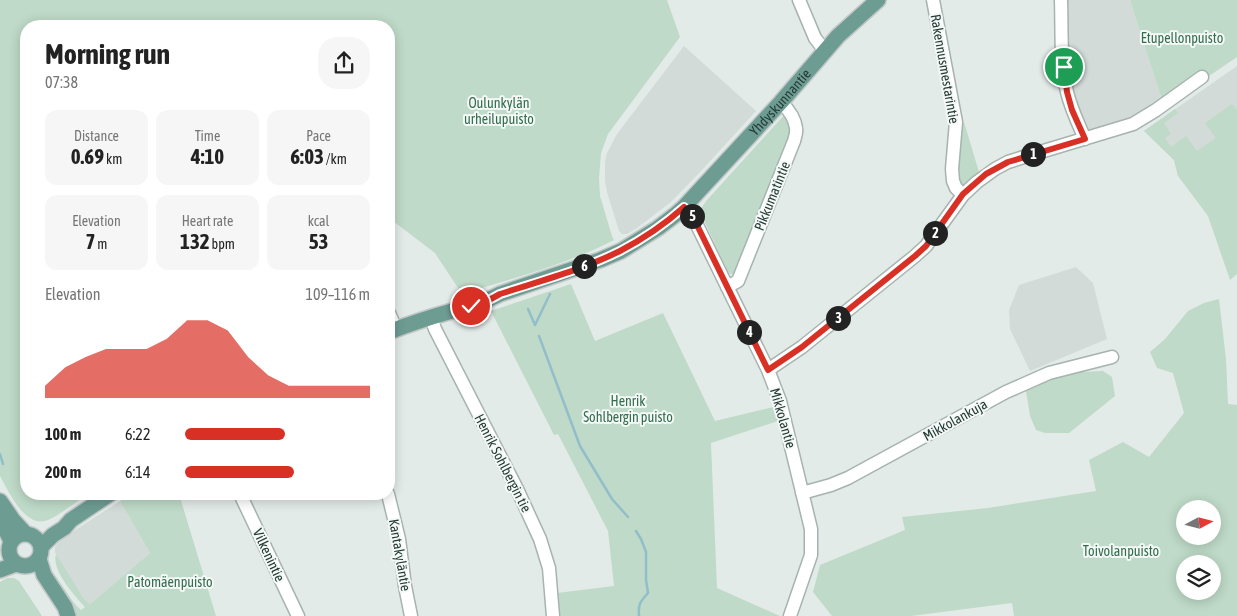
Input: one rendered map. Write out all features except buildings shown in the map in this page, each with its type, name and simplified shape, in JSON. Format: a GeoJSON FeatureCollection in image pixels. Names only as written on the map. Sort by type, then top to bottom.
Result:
{"type":"FeatureCollection","features":[{"type":"Feature","properties":{"kind":"main road","name":"Yhdyskunnantie"},"geometry":{"type":"LineString","coordinates":[[395,330],[489,300],[500,294],[600,260],[621,251],[658,228],[684,207],[781,102],[838,36],[878,0]]}},
{"type":"Feature","properties":{"kind":"main road"},"geometry":{"type":"LineString","coordinates":[[0,570],[53,526],[71,520],[101,500]]}},
{"type":"Feature","properties":{"kind":"main road"},"geometry":{"type":"LineString","coordinates":[[0,501],[13,520],[22,551],[44,575],[65,607],[68,616]]}},
{"type":"Feature","properties":{"kind":"main road"},"geometry":{"type":"LineString","coordinates":[[0,519],[22,551],[57,611],[63,616]]}},
{"type":"Feature","properties":{"kind":"street"},"geometry":{"type":"LineString","coordinates":[[799,0],[814,38],[825,51]]}},
{"type":"Feature","properties":{"kind":"street","name":"Rakennusmestarintie"},"geometry":{"type":"LineString","coordinates":[[933,0],[956,122],[952,169],[953,181],[956,188],[963,194]]}},
{"type":"Feature","properties":{"kind":"street"},"geometry":{"type":"LineString","coordinates":[[1061,0],[1067,92],[1072,110],[1085,139]]}},
{"type":"Feature","properties":{"kind":"street"},"geometry":{"type":"LineString","coordinates":[[768,370],[802,347],[915,256],[926,246],[963,194],[986,174],[1008,162],[1133,124],[1202,77]]}},
{"type":"Feature","properties":{"kind":"street","name":"Pikkumatintie"},"geometry":{"type":"LineString","coordinates":[[727,287],[738,281],[794,141],[796,128],[794,122],[787,108],[781,102]]}},
{"type":"Feature","properties":{"kind":"street","name":"Mikkolantie"},"geometry":{"type":"LineString","coordinates":[[684,207],[695,221],[768,370],[789,432],[811,529],[811,555],[790,616]]}},
{"type":"Feature","properties":{"kind":"street","name":"Henrik Sohlbergin tie"},"geometry":{"type":"LineString","coordinates":[[431,318],[540,539],[548,568],[554,616]]}},
{"type":"Feature","properties":{"kind":"street","name":"Mikkolankuja"},"geometry":{"type":"LineString","coordinates":[[802,493],[848,478],[983,404],[1049,373],[1112,357]]}},
{"type":"Feature","properties":{"kind":"street","name":"Vilkenintie"},"geometry":{"type":"LineString","coordinates":[[243,500],[298,616]]}},
{"type":"Feature","properties":{"kind":"street","name":"Kantakyläntie"},"geometry":{"type":"LineString","coordinates":[[389,500],[399,539],[411,616]]}},
{"type":"Feature","properties":{"kind":"shaded area"},"geometry":{"type":"Polygon","coordinates":[[[1067,0],[1130,0],[1162,100],[1128,118],[1098,130],[1092,131],[1087,128],[1071,84],[1067,0]]]}},
{"type":"Feature","properties":{"kind":"shaded area"},"geometry":{"type":"Polygon","coordinates":[[[684,46],[756,111],[671,202],[637,228],[627,234],[622,234],[619,231],[607,192],[605,162],[607,153],[617,134],[684,46]]]}},
{"type":"Feature","properties":{"kind":"shaded area"},"geometry":{"type":"Polygon","coordinates":[[[1237,66],[1237,195],[1178,176],[1174,160],[1144,131],[1237,66]]]}},
{"type":"Feature","properties":{"kind":"shaded area"},"geometry":{"type":"Polygon","coordinates":[[[1076,267],[1093,283],[1107,339],[1030,371],[1010,329],[1009,310],[1019,285],[1076,267]]]}},
{"type":"Feature","properties":{"kind":"shaded area"},"geometry":{"type":"Polygon","coordinates":[[[120,501],[150,553],[90,604],[84,599],[64,569],[55,552],[55,547],[60,540],[120,501]]]}},
{"type":"Feature","properties":{"kind":"green space","name":"Oulunkylän urheilupuisto"},"geometry":{"type":"Polygon","coordinates":[[[0,0],[667,0],[680,37],[608,134],[601,153],[600,196],[614,240],[558,264],[462,294],[435,253],[395,223],[395,20],[20,20],[20,500],[79,500],[53,518],[40,521],[32,519],[25,514],[13,499],[0,476],[0,0]]]}},
{"type":"Feature","properties":{"kind":"green space","name":"Etupellonpuisto"},"geometry":{"type":"Polygon","coordinates":[[[1130,0],[1237,0],[1237,57],[1209,76],[1201,72],[1162,100],[1130,0]]]}},
{"type":"Feature","properties":{"kind":"green space"},"geometry":{"type":"Polygon","coordinates":[[[1232,104],[1237,109],[1237,274],[1230,280],[1208,216],[1178,176],[1174,160],[1144,131],[1175,109],[1178,113],[1164,123],[1171,134],[1165,138],[1171,147],[1186,136],[1197,151],[1216,138],[1205,123],[1232,104]]]}},
{"type":"Feature","properties":{"kind":"green space"},"geometry":{"type":"Polygon","coordinates":[[[787,112],[793,128],[736,274],[731,274],[728,272],[703,218],[702,207],[787,112]]]}},
{"type":"Feature","properties":{"kind":"green space"},"geometry":{"type":"Polygon","coordinates":[[[964,122],[979,172],[962,187],[956,175],[959,125],[964,122]]]}},
{"type":"Feature","properties":{"kind":"green space","name":"Henrik Sohlbergin puisto"},"geometry":{"type":"Polygon","coordinates":[[[571,284],[595,341],[663,313],[715,421],[773,407],[778,421],[711,443],[717,588],[780,616],[559,616],[557,593],[614,586],[608,531],[558,434],[554,435],[491,311],[571,284]]]}},
{"type":"Feature","properties":{"kind":"green space","name":"Toivolanpuisto"},"geometry":{"type":"Polygon","coordinates":[[[1219,299],[1226,359],[1228,404],[1237,405],[1237,616],[1014,616],[1012,603],[911,616],[832,616],[813,592],[820,565],[905,530],[902,517],[988,508],[1096,491],[1089,460],[1123,442],[1149,457],[1184,413],[1173,373],[1157,368],[1150,352],[1165,339],[1188,311],[1204,303],[1219,299]]]}},
{"type":"Feature","properties":{"kind":"green space"},"geometry":{"type":"Polygon","coordinates":[[[1103,371],[1112,377],[1115,396],[1069,433],[1045,433],[1036,430],[1030,416],[1026,391],[1049,379],[1079,372],[1103,371]]]}},
{"type":"Feature","properties":{"kind":"green space","name":"Patomäenpuisto"},"geometry":{"type":"Polygon","coordinates":[[[181,500],[216,616],[76,616],[68,608],[49,576],[54,575],[56,577],[81,610],[85,607],[60,575],[55,560],[56,554],[84,599],[90,604],[150,553],[120,501],[181,500]]]}},
{"type":"Feature","properties":{"kind":"green space"},"geometry":{"type":"Polygon","coordinates":[[[7,578],[14,578],[19,581],[42,616],[0,616],[0,582],[7,578]]]}},
{"type":"Feature","properties":{"kind":"waterway"},"geometry":{"type":"LineString","coordinates":[[535,325],[550,294]]}},
{"type":"Feature","properties":{"kind":"waterway"},"geometry":{"type":"LineString","coordinates":[[528,309],[535,325]]}},
{"type":"Feature","properties":{"kind":"waterway"},"geometry":{"type":"LineString","coordinates":[[539,336],[580,446],[612,499],[628,517]]}},
{"type":"Feature","properties":{"kind":"waterway"},"geometry":{"type":"LineString","coordinates":[[0,454],[3,464]]}},
{"type":"Feature","properties":{"kind":"waterway"},"geometry":{"type":"LineString","coordinates":[[636,531],[646,552],[648,593],[640,603],[639,616]]}},
{"type":"Feature","properties":{"kind":"route"},"geometry":{"type":"LineString","coordinates":[[471,306],[621,251],[658,228],[684,207],[695,221],[768,370],[802,347],[915,256],[926,246],[963,194],[986,174],[1008,162],[1085,139],[1072,110],[1067,92],[1064,67]]}}]}
